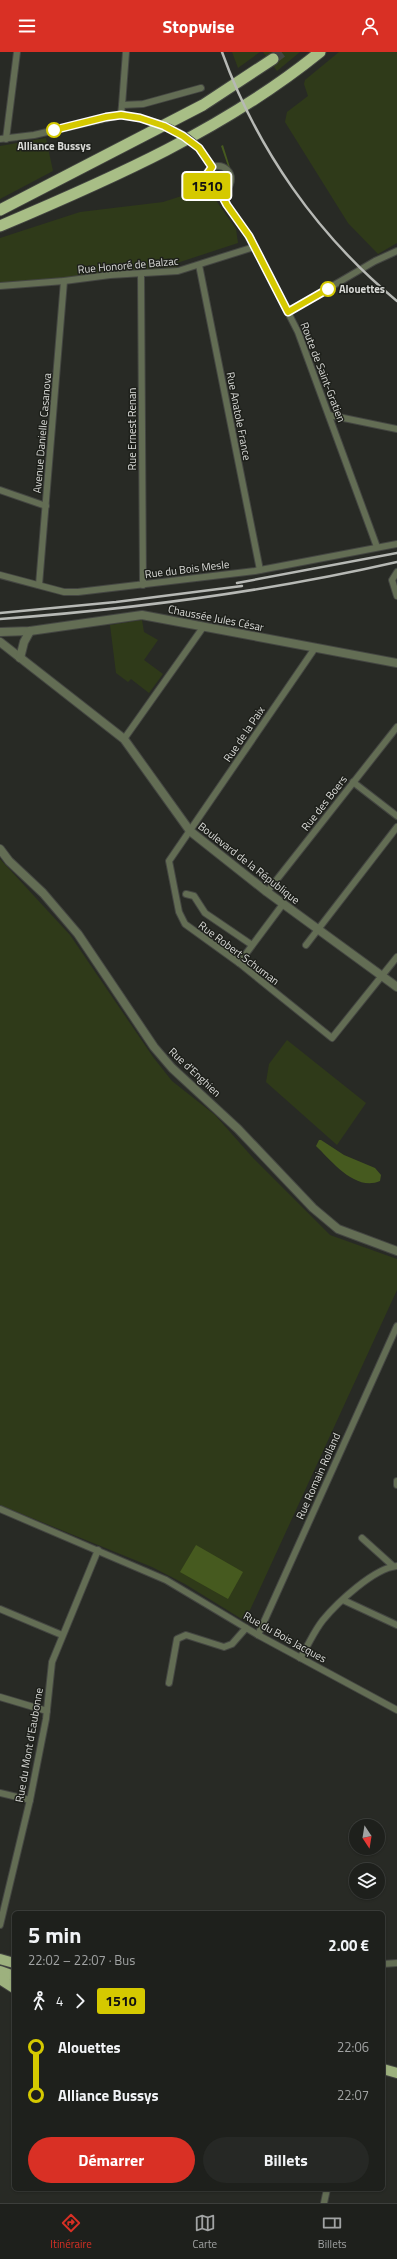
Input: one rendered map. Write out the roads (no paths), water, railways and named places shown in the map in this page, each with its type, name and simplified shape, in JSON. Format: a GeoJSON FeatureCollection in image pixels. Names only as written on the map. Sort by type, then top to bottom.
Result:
{"type":"FeatureCollection","features":[{"type":"Feature","properties":{"kind":"highway"},"geometry":{"type":"LineString","coordinates":[[0,226],[200,133],[254,100],[320,52]]}},
{"type":"Feature","properties":{"kind":"highway"},"geometry":{"type":"LineString","coordinates":[[0,210],[203,105],[273,59]]}},
{"type":"Feature","properties":{"kind":"main road"},"geometry":{"type":"LineString","coordinates":[[0,1959],[12,1962]]}},
{"type":"Feature","properties":{"kind":"main road"},"geometry":{"type":"LineString","coordinates":[[0,1971],[12,1975]]}},
{"type":"Feature","properties":{"kind":"main road"},"geometry":{"type":"LineString","coordinates":[[0,1979],[12,1987]]}},
{"type":"Feature","properties":{"kind":"main road"},"geometry":{"type":"LineString","coordinates":[[385,2070],[397,2073]]}},
{"type":"Feature","properties":{"kind":"street"},"geometry":{"type":"LineString","coordinates":[[17,52],[3,139],[34,135],[121,115],[164,126],[183,136],[199,148],[212,167]]}},
{"type":"Feature","properties":{"kind":"street"},"geometry":{"type":"LineString","coordinates":[[121,115],[126,52]]}},
{"type":"Feature","properties":{"kind":"street"},"geometry":{"type":"LineString","coordinates":[[122,105],[143,104],[200,88]]}},
{"type":"Feature","properties":{"kind":"street"},"geometry":{"type":"LineString","coordinates":[[221,166],[230,174],[230,183],[220,192],[209,188],[205,181],[206,173],[212,167],[221,166]]}},
{"type":"Feature","properties":{"kind":"street","name":"Route de Saint-Gratien"},"geometry":{"type":"LineString","coordinates":[[220,192],[254,247],[298,332],[377,547]]}},
{"type":"Feature","properties":{"kind":"street","name":"Rue Honoré de Balzac"},"geometry":{"type":"LineString","coordinates":[[0,286],[64,281],[110,275],[178,271],[254,247]]}},
{"type":"Feature","properties":{"kind":"street"},"geometry":{"type":"LineString","coordinates":[[288,312],[376,261],[397,251]]}},
{"type":"Feature","properties":{"kind":"street","name":"Rue Anatole France"},"geometry":{"type":"LineString","coordinates":[[199,265],[260,570]]}},
{"type":"Feature","properties":{"kind":"street","name":"Rue Ernest Renan"},"geometry":{"type":"LineString","coordinates":[[141,274],[143,585]]}},
{"type":"Feature","properties":{"kind":"street","name":"Avenue Danielle Casanova"},"geometry":{"type":"LineString","coordinates":[[39,585],[64,281]]}},
{"type":"Feature","properties":{"kind":"street"},"geometry":{"type":"LineString","coordinates":[[329,415],[397,429]]}},
{"type":"Feature","properties":{"kind":"street"},"geometry":{"type":"LineString","coordinates":[[0,490],[46,506]]}},
{"type":"Feature","properties":{"kind":"street","name":"Rue du Bois Mesle"},"geometry":{"type":"LineString","coordinates":[[0,575],[64,592],[78,592],[260,570],[397,544]]}},
{"type":"Feature","properties":{"kind":"street"},"geometry":{"type":"LineString","coordinates":[[397,572],[392,580],[397,596]]}},
{"type":"Feature","properties":{"kind":"street","name":"Chaussée Jules César"},"geometry":{"type":"LineString","coordinates":[[0,632],[30,631],[142,615],[397,663]]}},
{"type":"Feature","properties":{"kind":"street"},"geometry":{"type":"LineString","coordinates":[[124,738],[204,626]]}},
{"type":"Feature","properties":{"kind":"street"},"geometry":{"type":"LineString","coordinates":[[20,658],[24,642],[30,631]]}},
{"type":"Feature","properties":{"kind":"street","name":"Boulevard de la République"},"geometry":{"type":"LineString","coordinates":[[0,642],[124,738],[190,831],[267,892],[397,987]]}},
{"type":"Feature","properties":{"kind":"street","name":"Rue de la Paix"},"geometry":{"type":"LineString","coordinates":[[190,831],[315,648]]}},
{"type":"Feature","properties":{"kind":"street","name":"Rue des Boers"},"geometry":{"type":"LineString","coordinates":[[267,892],[397,727]]}},
{"type":"Feature","properties":{"kind":"street"},"geometry":{"type":"LineString","coordinates":[[353,782],[397,816]]}},
{"type":"Feature","properties":{"kind":"street"},"geometry":{"type":"LineString","coordinates":[[306,945],[397,827]]}},
{"type":"Feature","properties":{"kind":"street","name":"Rue Robert Schuman"},"geometry":{"type":"LineString","coordinates":[[190,831],[169,861],[178,912],[185,924],[239,963],[304,1017],[332,1038],[382,976]]}},
{"type":"Feature","properties":{"kind":"street","name":"Rue d'Enghien"},"geometry":{"type":"LineString","coordinates":[[0,849],[55,906],[78,934],[154,1047],[172,1068],[238,1128],[313,1208],[338,1229],[397,1250]]}},
{"type":"Feature","properties":{"kind":"street"},"geometry":{"type":"LineString","coordinates":[[186,894],[194,896],[205,913],[252,946]]}},
{"type":"Feature","properties":{"kind":"street"},"geometry":{"type":"LineString","coordinates":[[239,963],[283,904]]}},
{"type":"Feature","properties":{"kind":"street"},"geometry":{"type":"LineString","coordinates":[[382,976],[397,957]]}},
{"type":"Feature","properties":{"kind":"street","name":"Rue Romain Rolland"},"geometry":{"type":"LineString","coordinates":[[258,1635],[397,1326]]}},
{"type":"Feature","properties":{"kind":"street","name":"Rue du Bois Jacques"},"geometry":{"type":"LineString","coordinates":[[0,1509],[166,1580],[258,1635],[397,1710]]}},
{"type":"Feature","properties":{"kind":"street"},"geometry":{"type":"LineString","coordinates":[[300,1658],[322,1621],[343,1600],[366,1580],[395,1566],[362,1538]]}},
{"type":"Feature","properties":{"kind":"street","name":"Rue du Mont d'Eaubonne"},"geometry":{"type":"LineString","coordinates":[[0,1925],[30,1800],[47,1711],[52,1662],[98,1550]]}},
{"type":"Feature","properties":{"kind":"street"},"geometry":{"type":"LineString","coordinates":[[343,1600],[397,1625]]}},
{"type":"Feature","properties":{"kind":"street"},"geometry":{"type":"LineString","coordinates":[[0,1609],[62,1635]]}},
{"type":"Feature","properties":{"kind":"street"},"geometry":{"type":"LineString","coordinates":[[169,1683],[177,1639],[186,1635],[224,1647],[232,1644],[246,1628]]}},
{"type":"Feature","properties":{"kind":"street"},"geometry":{"type":"LineString","coordinates":[[0,1698],[47,1711]]}},
{"type":"Feature","properties":{"kind":"street"},"geometry":{"type":"LineString","coordinates":[[0,1793],[30,1800]]}},
{"type":"Feature","properties":{"kind":"street"},"geometry":{"type":"LineString","coordinates":[[385,1964],[397,1963]]}},
{"type":"Feature","properties":{"kind":"street"},"geometry":{"type":"LineString","coordinates":[[324,2203],[327,2191]]}},
{"type":"Feature","properties":{"kind":"tunnel"},"geometry":{"type":"LineString","coordinates":[[273,59],[282,52]]}},
{"type":"Feature","properties":{"kind":"railway"},"geometry":{"type":"LineString","coordinates":[[222,52],[236,88],[253,123],[293,188],[316,219],[341,248],[397,301]]}},
{"type":"Feature","properties":{"kind":"railway"},"geometry":{"type":"LineString","coordinates":[[237,583],[397,553]]}},
{"type":"Feature","properties":{"kind":"railway"},"geometry":{"type":"LineString","coordinates":[[0,619],[100,610],[249,591],[348,573],[397,562]]}},
{"type":"Feature","properties":{"kind":"railway"},"geometry":{"type":"LineString","coordinates":[[0,613],[116,602],[242,586]]}},
{"type":"Feature","properties":{"kind":"place","name":"Alliance Bussys"},"geometry":{"type":"Point","coordinates":[54,130]}},
{"type":"Feature","properties":{"kind":"place","name":"Alouettes"},"geometry":{"type":"Point","coordinates":[328,289]}}]}
